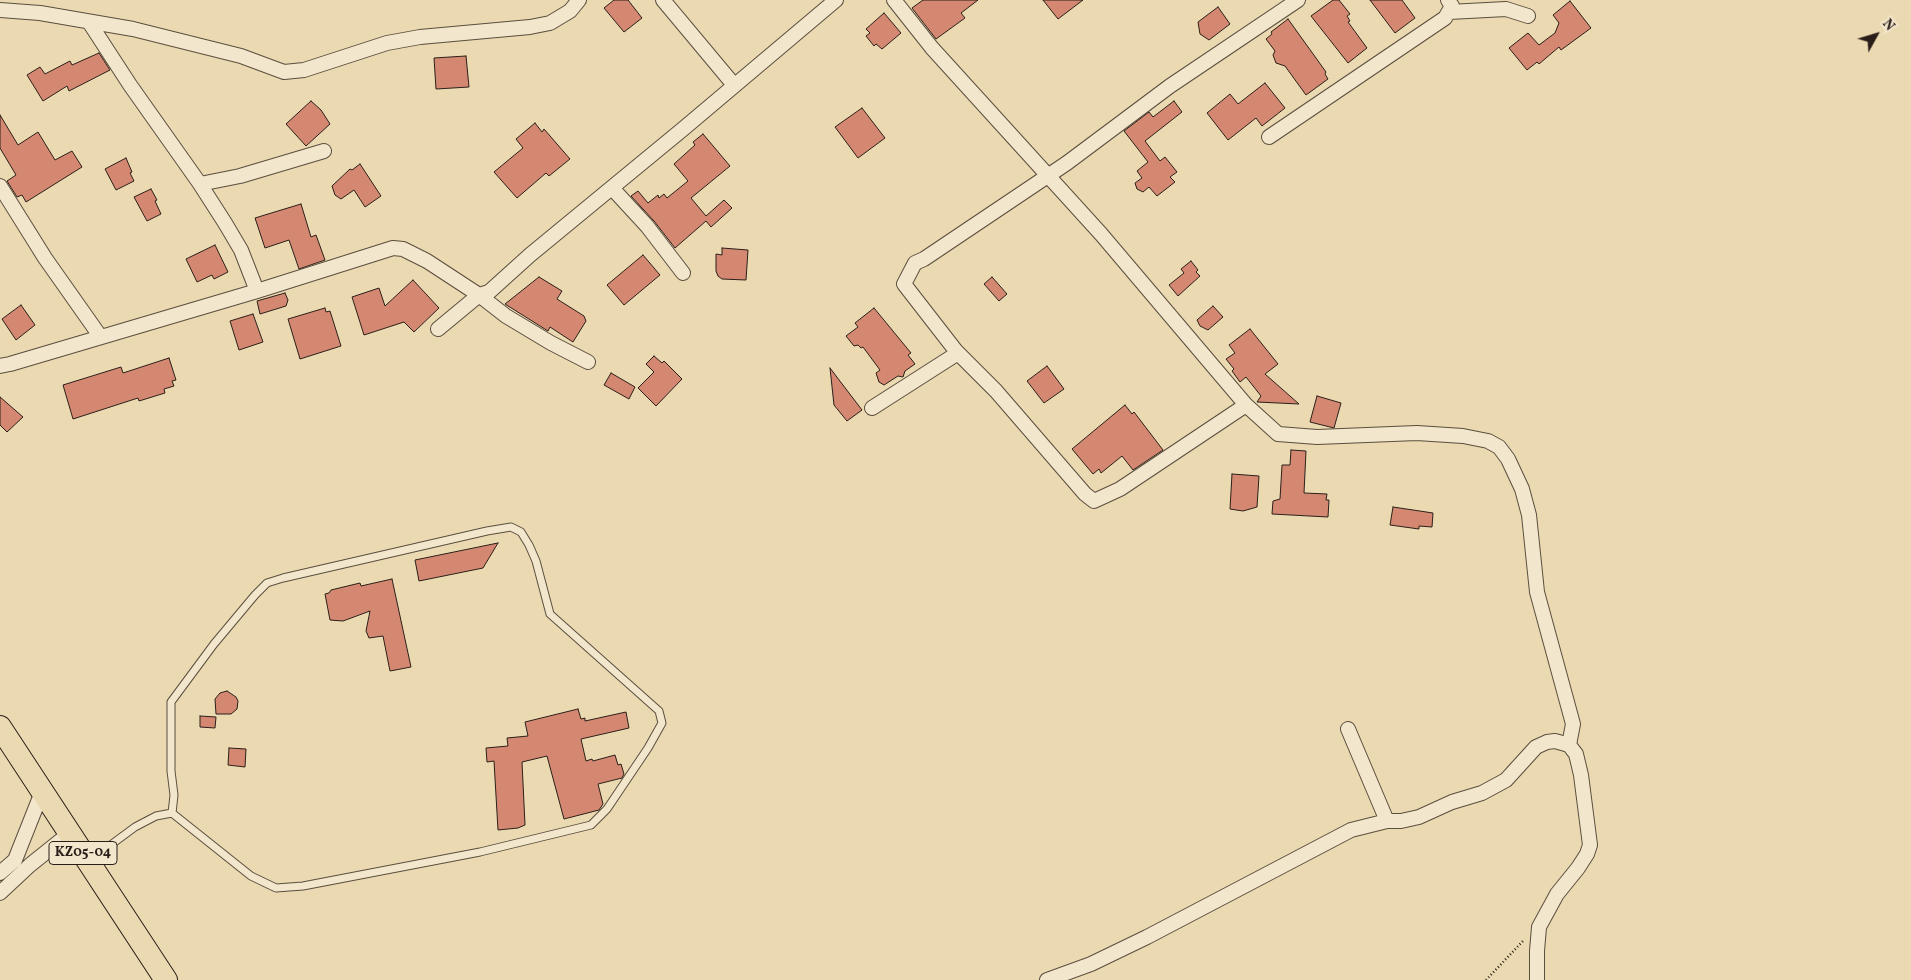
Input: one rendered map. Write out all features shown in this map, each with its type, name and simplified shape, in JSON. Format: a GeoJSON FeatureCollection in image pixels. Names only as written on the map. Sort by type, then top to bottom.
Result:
{"type":"FeatureCollection","features":[{"type":"Feature","properties":{"kind":"main road","name":"KZ05-04"},"geometry":{"type":"LineString","coordinates":[[0,727],[166,980]]}},
{"type":"Feature","properties":{"kind":"street"},"geometry":{"type":"LineString","coordinates":[[0,10],[40,13],[133,29],[241,56],[284,72],[304,70],[387,43],[420,37],[530,27],[550,23],[570,11],[578,0]]}},
{"type":"Feature","properties":{"kind":"street"},"geometry":{"type":"LineString","coordinates":[[663,0],[734,85]]}},
{"type":"Feature","properties":{"kind":"street"},"geometry":{"type":"LineString","coordinates":[[438,329],[479,295],[489,292],[530,255],[836,0]]}},
{"type":"Feature","properties":{"kind":"street"},"geometry":{"type":"LineString","coordinates":[[894,0],[932,48],[1101,234],[1246,405],[1278,434],[1317,436],[1416,433],[1454,435],[1488,441],[1499,447],[1508,459],[1522,489],[1529,515],[1537,592],[1573,724],[1569,745]]}},
{"type":"Feature","properties":{"kind":"street"},"geometry":{"type":"LineString","coordinates":[[1246,405],[1120,489],[1094,501],[1085,494],[996,391],[958,353],[904,284],[915,264],[924,260],[1046,175],[1067,163],[1170,86],[1298,0]]}},
{"type":"Feature","properties":{"kind":"street"},"geometry":{"type":"LineString","coordinates":[[1269,137],[1445,18],[1448,6],[1506,9],[1528,16]]}},
{"type":"Feature","properties":{"kind":"street"},"geometry":{"type":"LineString","coordinates":[[89,22],[130,85],[200,184],[241,250],[257,291]]}},
{"type":"Feature","properties":{"kind":"street"},"geometry":{"type":"LineString","coordinates":[[200,184],[240,176],[324,151]]}},
{"type":"Feature","properties":{"kind":"street"},"geometry":{"type":"LineString","coordinates":[[0,186],[45,258],[100,336]]}},
{"type":"Feature","properties":{"kind":"street"},"geometry":{"type":"LineString","coordinates":[[612,188],[647,226],[683,273]]}},
{"type":"Feature","properties":{"kind":"street"},"geometry":{"type":"LineString","coordinates":[[0,366],[257,291],[393,248],[403,249],[427,261],[479,295],[506,316],[551,343],[588,362]]}},
{"type":"Feature","properties":{"kind":"street"},"geometry":{"type":"LineString","coordinates":[[872,408],[958,353]]}},
{"type":"Feature","properties":{"kind":"street"},"geometry":{"type":"LineString","coordinates":[[1348,729],[1387,821]]}},
{"type":"Feature","properties":{"kind":"street"},"geometry":{"type":"LineString","coordinates":[[1047,980],[1091,964],[1147,937],[1351,830],[1387,821],[1402,821],[1419,817],[1452,802],[1482,793],[1506,780],[1536,747],[1547,742],[1563,742],[1569,745],[1576,754],[1581,775],[1590,845],[1587,854],[1578,868],[1557,894],[1540,927],[1537,980]]}},
{"type":"Feature","properties":{"kind":"street"},"geometry":{"type":"LineString","coordinates":[[0,872],[15,860],[42,792]]}},
{"type":"Feature","properties":{"kind":"street"},"geometry":{"type":"LineString","coordinates":[[0,893],[30,865],[70,834]]}},
{"type":"Feature","properties":{"kind":"lane"},"geometry":{"type":"LineString","coordinates":[[511,527],[521,532],[529,544],[536,562],[550,614],[660,712],[662,723],[648,748],[602,816],[592,825],[480,852],[303,886],[276,888],[251,876],[172,812],[174,794],[171,771],[171,702],[214,644],[267,583],[487,531],[511,527]]}},
{"type":"Feature","properties":{"kind":"lane"},"geometry":{"type":"LineString","coordinates":[[92,867],[112,844],[135,827],[156,816],[172,812]]}},
{"type":"Feature","properties":{"kind":"path"},"geometry":{"type":"LineString","coordinates":[[1486,980],[1516,948],[1540,927]]}},
{"type":"Feature","properties":{"kind":"building"},"geometry":{"type":"Polygon","coordinates":[[[614,0],[628,0],[642,18],[624,32],[604,8],[614,0]]]}},
{"type":"Feature","properties":{"kind":"building"},"geometry":{"type":"Polygon","coordinates":[[[923,0],[978,0],[961,13],[965,18],[936,39],[912,8],[923,0]]]}},
{"type":"Feature","properties":{"kind":"building"},"geometry":{"type":"Polygon","coordinates":[[[1043,0],[1083,0],[1058,19],[1043,0]]]}},
{"type":"Feature","properties":{"kind":"building"},"geometry":{"type":"Polygon","coordinates":[[[1333,0],[1339,0],[1350,14],[1347,16],[1350,21],[1348,22],[1367,48],[1348,63],[1311,16],[1333,0]]]}},
{"type":"Feature","properties":{"kind":"building"},"geometry":{"type":"Polygon","coordinates":[[[1370,0],[1402,0],[1415,18],[1395,33],[1370,0]]]}},
{"type":"Feature","properties":{"kind":"building"},"geometry":{"type":"Polygon","coordinates":[[[1570,1],[1591,28],[1561,50],[1559,47],[1539,64],[1537,62],[1527,70],[1509,48],[1528,33],[1539,45],[1555,33],[1559,23],[1553,15],[1570,1]]]}},
{"type":"Feature","properties":{"kind":"building"},"geometry":{"type":"Polygon","coordinates":[[[1218,7],[1230,24],[1209,40],[1200,34],[1198,22],[1218,7]]]}},
{"type":"Feature","properties":{"kind":"building"},"geometry":{"type":"Polygon","coordinates":[[[884,13],[901,33],[882,49],[876,44],[874,46],[866,36],[870,33],[866,29],[884,13]]]}},
{"type":"Feature","properties":{"kind":"building"},"geometry":{"type":"Polygon","coordinates":[[[1288,19],[1326,72],[1325,74],[1328,79],[1306,95],[1285,66],[1276,63],[1273,55],[1275,51],[1266,39],[1272,34],[1271,32],[1288,19]]]}},
{"type":"Feature","properties":{"kind":"building"},"geometry":{"type":"Polygon","coordinates":[[[99,53],[110,70],[69,91],[67,86],[43,101],[27,75],[40,67],[45,74],[70,61],[72,65],[99,53]]]}},
{"type":"Feature","properties":{"kind":"building"},"geometry":{"type":"Polygon","coordinates":[[[466,56],[469,87],[436,89],[434,58],[466,56]]]}},
{"type":"Feature","properties":{"kind":"building"},"geometry":{"type":"Polygon","coordinates":[[[1265,83],[1285,108],[1262,126],[1256,118],[1228,140],[1207,113],[1230,94],[1238,104],[1265,83]]]}},
{"type":"Feature","properties":{"kind":"building"},"geometry":{"type":"Polygon","coordinates":[[[311,101],[321,110],[330,124],[306,146],[286,124],[311,101]]]}},
{"type":"Feature","properties":{"kind":"building"},"geometry":{"type":"Polygon","coordinates":[[[1174,101],[1182,112],[1145,141],[1160,161],[1165,157],[1177,172],[1170,177],[1175,182],[1157,196],[1149,187],[1143,192],[1137,189],[1135,183],[1142,178],[1137,171],[1148,162],[1124,131],[1149,112],[1153,117],[1174,101]]]}},
{"type":"Feature","properties":{"kind":"building"},"geometry":{"type":"Polygon","coordinates":[[[862,108],[885,138],[858,158],[835,127],[862,108]]]}},
{"type":"Feature","properties":{"kind":"building"},"geometry":{"type":"Polygon","coordinates":[[[0,115],[18,145],[38,132],[55,160],[72,151],[82,167],[26,202],[22,195],[17,197],[7,181],[16,175],[0,148],[0,115]]]}},
{"type":"Feature","properties":{"kind":"building"},"geometry":{"type":"Polygon","coordinates":[[[535,123],[542,132],[544,129],[570,159],[549,176],[546,173],[517,198],[494,172],[523,148],[516,139],[535,123]]]}},
{"type":"Feature","properties":{"kind":"building"},"geometry":{"type":"Polygon","coordinates":[[[703,134],[730,166],[691,198],[706,216],[724,200],[732,208],[711,227],[706,221],[675,248],[631,196],[638,191],[648,203],[658,195],[659,198],[664,194],[667,198],[688,181],[674,164],[695,145],[693,142],[703,134]]]}},
{"type":"Feature","properties":{"kind":"building"},"geometry":{"type":"Polygon","coordinates":[[[126,158],[134,181],[116,190],[105,169],[126,158]]]}},
{"type":"Feature","properties":{"kind":"building"},"geometry":{"type":"Polygon","coordinates":[[[360,164],[381,196],[365,207],[354,190],[341,199],[335,195],[332,186],[350,169],[352,170],[360,164]]]}},
{"type":"Feature","properties":{"kind":"building"},"geometry":{"type":"Polygon","coordinates":[[[151,189],[161,214],[147,221],[134,197],[151,189]]]}},
{"type":"Feature","properties":{"kind":"building"},"geometry":{"type":"Polygon","coordinates":[[[301,204],[311,237],[316,235],[325,260],[299,269],[289,240],[265,248],[255,218],[301,204]]]}},
{"type":"Feature","properties":{"kind":"building"},"geometry":{"type":"Polygon","coordinates":[[[215,245],[228,272],[214,279],[212,275],[197,282],[186,259],[215,245]]]}},
{"type":"Feature","properties":{"kind":"building"},"geometry":{"type":"Polygon","coordinates":[[[722,248],[748,250],[746,280],[722,279],[718,276],[716,271],[716,254],[722,255],[722,248]]]}},
{"type":"Feature","properties":{"kind":"building"},"geometry":{"type":"Polygon","coordinates":[[[643,255],[660,275],[624,305],[607,285],[643,255]]]}},
{"type":"Feature","properties":{"kind":"building"},"geometry":{"type":"Polygon","coordinates":[[[1191,261],[1200,276],[1178,296],[1169,285],[1184,273],[1181,269],[1191,261]]]}},
{"type":"Feature","properties":{"kind":"building"},"geometry":{"type":"Polygon","coordinates":[[[539,277],[562,291],[557,299],[584,316],[586,321],[573,342],[550,327],[548,331],[505,304],[539,277]]]}},
{"type":"Feature","properties":{"kind":"building"},"geometry":{"type":"Polygon","coordinates":[[[992,277],[1007,294],[999,301],[984,284],[992,277]]]}},
{"type":"Feature","properties":{"kind":"building"},"geometry":{"type":"Polygon","coordinates":[[[413,280],[439,308],[414,332],[404,322],[364,335],[352,297],[379,288],[385,306],[413,280]]]}},
{"type":"Feature","properties":{"kind":"building"},"geometry":{"type":"Polygon","coordinates":[[[285,293],[288,300],[286,306],[260,314],[257,301],[285,293]]]}},
{"type":"Feature","properties":{"kind":"building"},"geometry":{"type":"Polygon","coordinates":[[[21,305],[35,325],[16,340],[2,319],[21,305]]]}},
{"type":"Feature","properties":{"kind":"building"},"geometry":{"type":"Polygon","coordinates":[[[1213,306],[1223,317],[1208,330],[1200,326],[1197,320],[1213,306]]]}},
{"type":"Feature","properties":{"kind":"building"},"geometry":{"type":"Polygon","coordinates":[[[325,308],[326,312],[330,311],[341,346],[300,359],[288,319],[325,308]]]}},
{"type":"Feature","properties":{"kind":"building"},"geometry":{"type":"Polygon","coordinates":[[[874,308],[911,353],[908,355],[915,364],[905,371],[903,377],[898,376],[884,385],[879,382],[876,373],[880,370],[863,347],[854,346],[846,336],[858,327],[855,323],[874,308]]]}},
{"type":"Feature","properties":{"kind":"building"},"geometry":{"type":"Polygon","coordinates":[[[253,314],[263,342],[239,350],[230,321],[253,314]]]}},
{"type":"Feature","properties":{"kind":"building"},"geometry":{"type":"Polygon","coordinates":[[[1250,329],[1278,364],[1265,374],[1299,404],[1257,402],[1261,396],[1246,377],[1240,382],[1232,371],[1234,369],[1226,359],[1235,353],[1229,345],[1250,329]]]}},
{"type":"Feature","properties":{"kind":"building"},"geometry":{"type":"Polygon","coordinates":[[[654,356],[662,363],[664,361],[682,379],[656,406],[638,388],[654,372],[646,364],[654,356]]]}},
{"type":"Feature","properties":{"kind":"building"},"geometry":{"type":"Polygon","coordinates":[[[169,358],[176,380],[172,381],[174,386],[164,389],[165,393],[139,401],[138,398],[73,419],[63,385],[121,367],[123,373],[169,358]]]}},
{"type":"Feature","properties":{"kind":"building"},"geometry":{"type":"Polygon","coordinates":[[[1047,366],[1064,389],[1044,403],[1027,381],[1047,366]]]}},
{"type":"Feature","properties":{"kind":"building"},"geometry":{"type":"Polygon","coordinates":[[[830,368],[862,410],[847,421],[834,405],[830,368]]]}},
{"type":"Feature","properties":{"kind":"building"},"geometry":{"type":"Polygon","coordinates":[[[611,373],[635,387],[629,399],[604,385],[611,373]]]}},
{"type":"Feature","properties":{"kind":"building"},"geometry":{"type":"Polygon","coordinates":[[[1317,396],[1341,403],[1334,428],[1310,422],[1317,396]]]}},
{"type":"Feature","properties":{"kind":"building"},"geometry":{"type":"Polygon","coordinates":[[[0,397],[23,417],[7,432],[0,425],[0,397]]]}},
{"type":"Feature","properties":{"kind":"building"},"geometry":{"type":"Polygon","coordinates":[[[1125,405],[1132,414],[1134,412],[1163,450],[1133,470],[1122,456],[1101,473],[1099,469],[1093,474],[1072,449],[1125,405]]]}},
{"type":"Feature","properties":{"kind":"building"},"geometry":{"type":"Polygon","coordinates":[[[1291,450],[1306,451],[1304,493],[1327,494],[1326,500],[1329,500],[1328,517],[1272,514],[1273,501],[1280,499],[1282,465],[1290,465],[1291,450]]]}},
{"type":"Feature","properties":{"kind":"building"},"geometry":{"type":"Polygon","coordinates":[[[1232,474],[1259,476],[1257,507],[1243,511],[1230,509],[1232,474]]]}},
{"type":"Feature","properties":{"kind":"building"},"geometry":{"type":"Polygon","coordinates":[[[1393,507],[1433,513],[1432,527],[1419,526],[1419,529],[1390,525],[1393,507]]]}},
{"type":"Feature","properties":{"kind":"building"},"geometry":{"type":"Polygon","coordinates":[[[498,543],[483,568],[419,581],[415,560],[498,543]]]}},
{"type":"Feature","properties":{"kind":"building"},"geometry":{"type":"Polygon","coordinates":[[[392,579],[411,667],[390,671],[383,636],[369,638],[366,631],[370,611],[343,621],[330,620],[325,594],[331,590],[360,583],[361,586],[392,579]]]}},
{"type":"Feature","properties":{"kind":"building"},"geometry":{"type":"Polygon","coordinates":[[[227,691],[236,697],[238,701],[237,709],[231,714],[216,714],[215,699],[220,693],[227,691]]]}},
{"type":"Feature","properties":{"kind":"building"},"geometry":{"type":"Polygon","coordinates":[[[578,709],[581,719],[585,718],[585,721],[626,712],[629,728],[581,739],[586,761],[615,755],[618,765],[621,764],[624,774],[622,778],[598,784],[603,804],[599,810],[564,819],[547,756],[522,762],[525,825],[518,828],[498,830],[494,761],[487,762],[486,748],[508,746],[507,738],[528,736],[525,722],[578,709]]]}},
{"type":"Feature","properties":{"kind":"building"},"geometry":{"type":"Polygon","coordinates":[[[200,716],[216,717],[215,728],[200,727],[200,716]]]}},
{"type":"Feature","properties":{"kind":"building"},"geometry":{"type":"Polygon","coordinates":[[[229,748],[246,749],[245,767],[228,765],[229,748]]]}}]}
